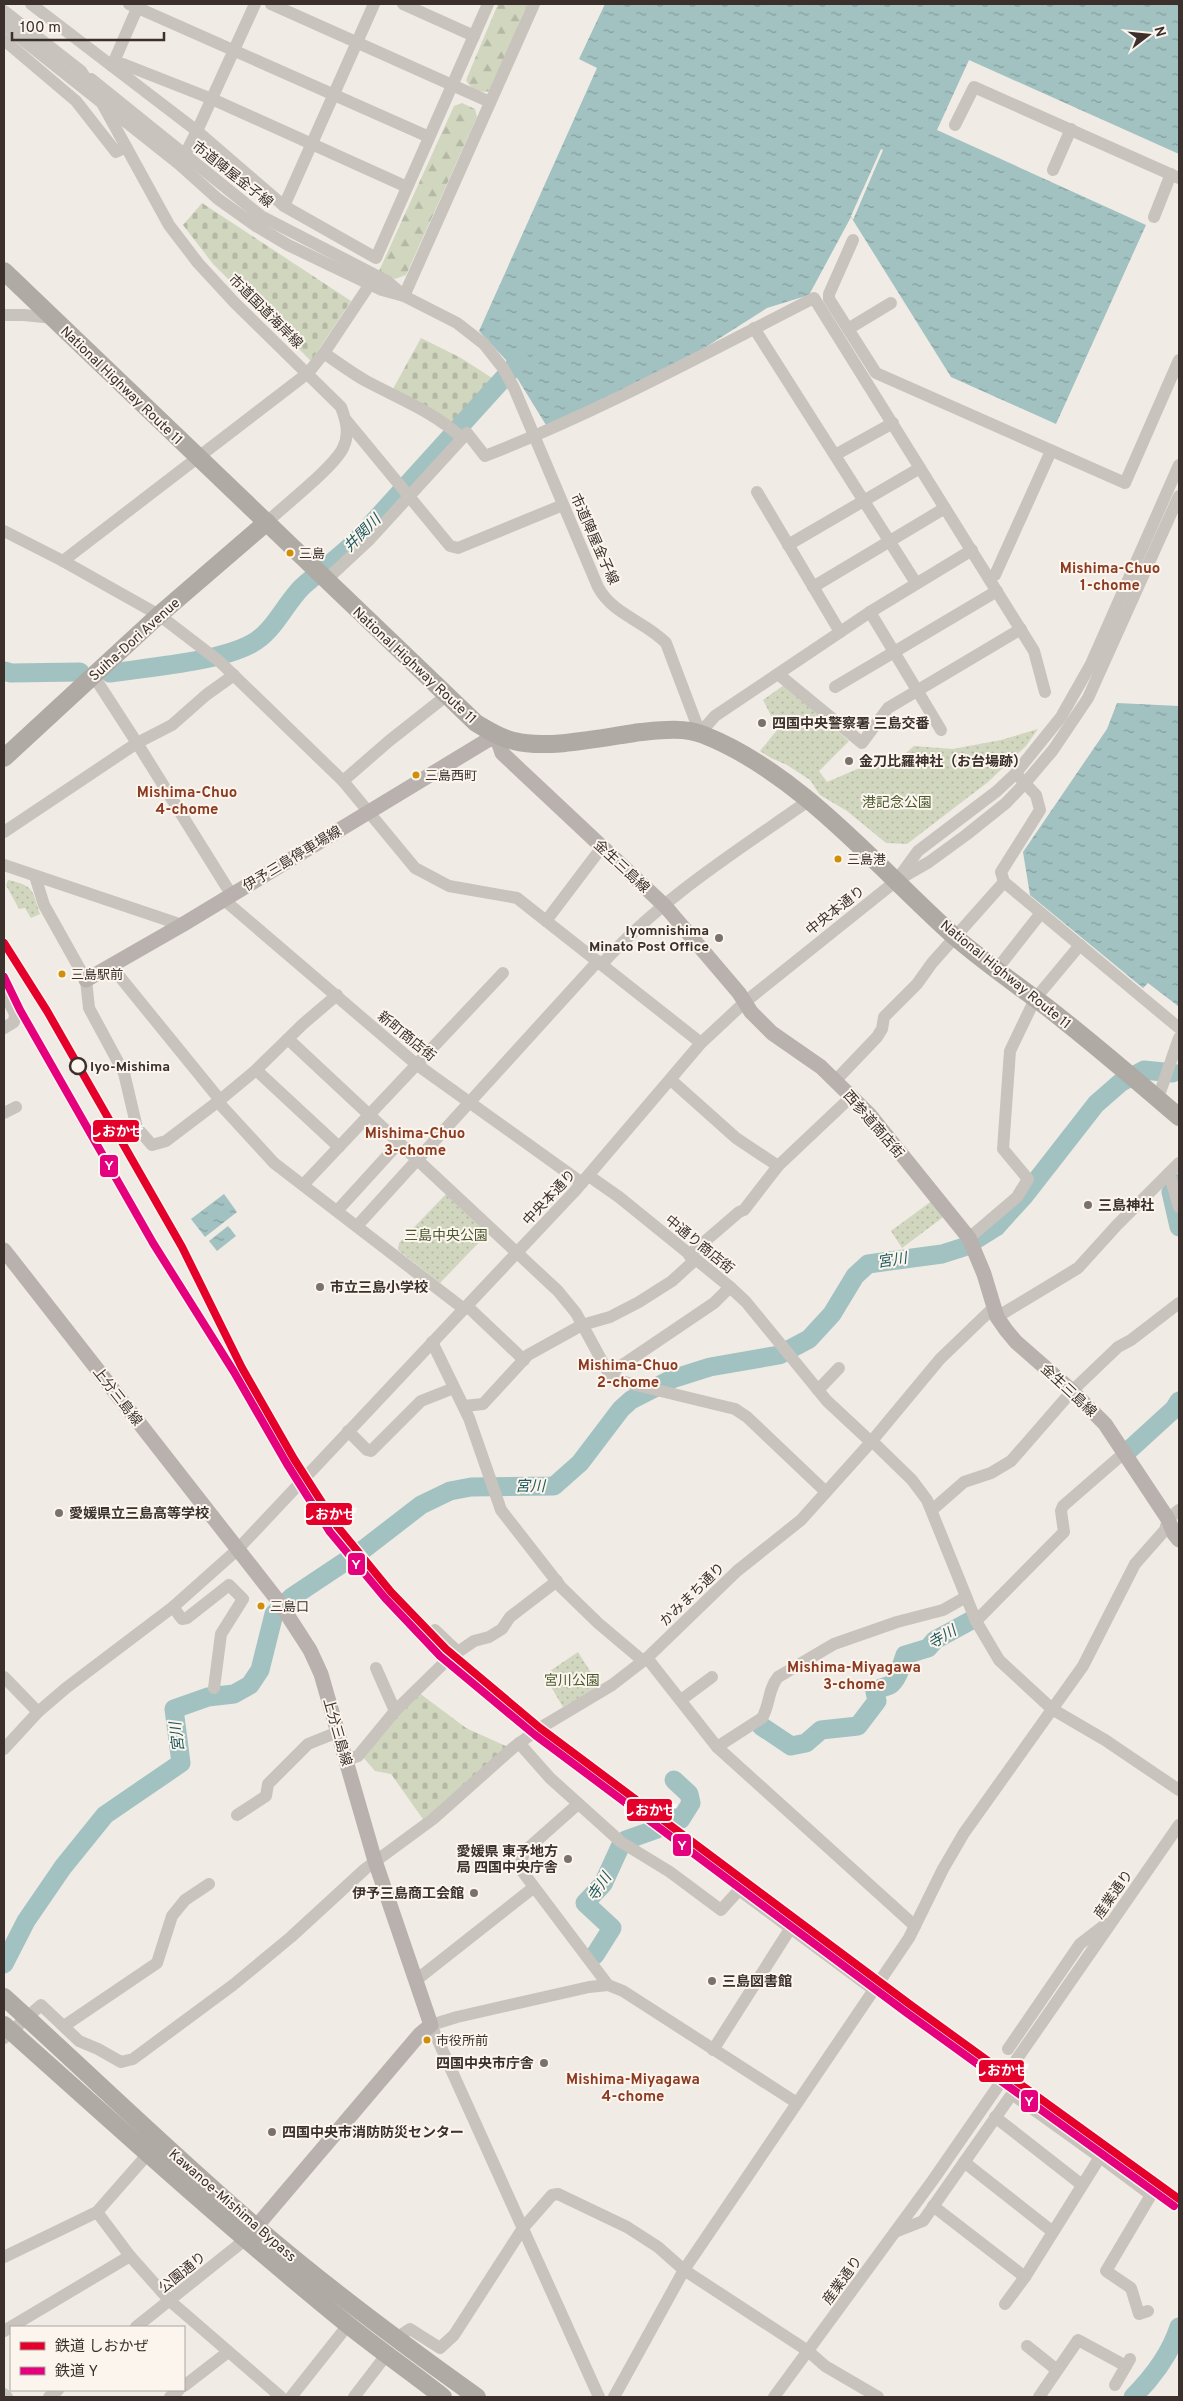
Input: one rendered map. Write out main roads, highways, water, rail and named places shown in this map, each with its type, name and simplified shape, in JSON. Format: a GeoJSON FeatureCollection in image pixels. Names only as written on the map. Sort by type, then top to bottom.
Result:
{"type":"FeatureCollection","features":[{"type":"Feature","properties":{"kind":"highway","name":"National Highway Route 11"},"geometry":{"type":"LineString","coordinates":[[4,271],[476,723],[514,741],[544,743],[658,730],[700,733],[731,746],[754,760],[808,801],[955,937],[1154,1092],[1179,1117]]}},
{"type":"Feature","properties":{"kind":"highway","name":"Suiha-Dori Avenue"},"geometry":{"type":"LineString","coordinates":[[4,758],[93,675],[267,522]]}},
{"type":"Feature","properties":{"kind":"highway","name":"Kawanoe-Mishima Bypass"},"geometry":{"type":"LineString","coordinates":[[5,1998],[165,2146],[251,2233],[348,2325],[391,2347],[476,2397]]}},
{"type":"Feature","properties":{"kind":"highway","name":"Kawanoe-Mishima Bypass"},"geometry":{"type":"LineString","coordinates":[[6,2032],[148,2155],[251,2233],[391,2347],[443,2397]]}},
{"type":"Feature","properties":{"kind":"main road","name":"伊予三島停車場線"},"geometry":{"type":"LineString","coordinates":[[86,980],[182,926],[227,896],[496,734]]}},
{"type":"Feature","properties":{"kind":"main road","name":"金生三島線"},"geometry":{"type":"LineString","coordinates":[[496,734],[502,753],[665,906],[740,993],[745,1002]]}},
{"type":"Feature","properties":{"kind":"main road","name":"西参道商店街"},"geometry":{"type":"LineString","coordinates":[[745,1002],[751,1012],[772,1033],[836,1080],[869,1114],[972,1243]]}},
{"type":"Feature","properties":{"kind":"main road","name":"金生三島線"},"geometry":{"type":"LineString","coordinates":[[972,1243],[995,1312],[1016,1342],[1072,1391],[1105,1424],[1124,1453],[1174,1514],[1174,1534],[1179,1540]]}},
{"type":"Feature","properties":{"kind":"main road","name":"上分三島線"},"geometry":{"type":"LineString","coordinates":[[4,1250],[279,1602],[310,1650],[321,1674],[375,1861],[431,2025],[420,2034],[251,2233]]}},
{"type":"Feature","properties":{"kind":"water"},"geometry":{"type":"Polygon","coordinates":[[[605,4],[1179,4],[1179,154],[969,60],[937,130],[1146,225],[1056,424],[951,377],[851,217],[809,295],[767,308],[701,350],[592,405],[546,425],[506,360],[479,331],[597,68],[579,59],[605,4]]]}},
{"type":"Feature","properties":{"kind":"water"},"geometry":{"type":"Polygon","coordinates":[[[1117,703],[1179,706],[1178,1006],[1148,983],[1143,988],[1030,895],[1023,852],[1107,729],[1117,703]]]}},
{"type":"Feature","properties":{"kind":"water"},"geometry":{"type":"Polygon","coordinates":[[[224,1194],[237,1212],[205,1237],[191,1219],[224,1194]]]}},
{"type":"Feature","properties":{"kind":"water"},"geometry":{"type":"Polygon","coordinates":[[[228,1226],[236,1236],[217,1251],[209,1241],[228,1226]]]}},
{"type":"Feature","properties":{"kind":"waterway","name":"井関川"},"geometry":{"type":"LineString","coordinates":[[110,673],[202,660],[237,650],[259,639],[266,633],[302,587],[357,540],[520,360]]}},
{"type":"Feature","properties":{"kind":"waterway","name":"井関川"},"geometry":{"type":"LineString","coordinates":[[4,671],[11,673],[80,672]]}},
{"type":"Feature","properties":{"kind":"waterway","name":"宮川"},"geometry":{"type":"LineString","coordinates":[[4,1964],[26,1921],[63,1867],[105,1815],[181,1763],[174,1709],[208,1697],[234,1694],[250,1685],[260,1670],[274,1614],[292,1597],[364,1549],[421,1505],[450,1491],[471,1487],[554,1486],[580,1463],[621,1409],[631,1400],[672,1379],[710,1367],[779,1355],[809,1339],[832,1314],[855,1276],[868,1264],[942,1254],[964,1247],[996,1227],[1025,1195],[1096,1104],[1120,1083],[1144,1070],[1173,1073]]}},
{"type":"Feature","properties":{"kind":"waterway","name":"寺川"},"geometry":{"type":"LineString","coordinates":[[1179,1183],[1171,1192],[1179,1227]]}},
{"type":"Feature","properties":{"kind":"waterway","name":"寺川"},"geometry":{"type":"LineString","coordinates":[[1128,1451],[1174,1409],[1179,1401]]}},
{"type":"Feature","properties":{"kind":"waterway","name":"寺川"},"geometry":{"type":"LineString","coordinates":[[761,1726],[791,1746],[806,1743],[821,1730],[858,1726],[877,1701],[875,1692],[893,1683],[905,1655],[928,1648],[935,1640],[970,1621]]}},
{"type":"Feature","properties":{"kind":"waterway","name":"寺川"},"geometry":{"type":"LineString","coordinates":[[668,1816],[681,1819],[691,1803],[689,1794],[674,1780]]}},
{"type":"Feature","properties":{"kind":"waterway","name":"寺川"},"geometry":{"type":"LineString","coordinates":[[595,1955],[612,1928],[585,1903],[603,1884],[620,1847],[626,1840],[657,1829]]}},
{"type":"Feature","properties":{"kind":"waterway"},"geometry":{"type":"LineString","coordinates":[[1133,2397],[1160,2365],[1171,2347],[1179,2327]]}},
{"type":"Feature","properties":{"kind":"rail line","name":"しおかぜ"},"geometry":{"type":"LineString","coordinates":[[4,943],[47,1011],[182,1247],[242,1368],[294,1459],[337,1526],[391,1592],[446,1649],[540,1728],[912,2006],[1179,2199]]}},
{"type":"Feature","properties":{"kind":"rail line","name":"Y"},"geometry":{"type":"LineString","coordinates":[[4,977],[20,1010],[153,1243],[234,1372],[287,1464],[330,1532],[385,1598],[440,1656],[535,1735],[907,2013],[1174,2206]]}},
{"type":"Feature","properties":{"kind":"place","name":"三島"},"geometry":{"type":"Point","coordinates":[290,553]}},
{"type":"Feature","properties":{"kind":"place","name":"四国中央警察署 三島交番"},"geometry":{"type":"Point","coordinates":[762,723]}},
{"type":"Feature","properties":{"kind":"place","name":"金刀比羅神社（お台場跡）"},"geometry":{"type":"Point","coordinates":[849,761]}},
{"type":"Feature","properties":{"kind":"place","name":"三島西町"},"geometry":{"type":"Point","coordinates":[416,775]}},
{"type":"Feature","properties":{"kind":"place","name":"三島港"},"geometry":{"type":"Point","coordinates":[838,859]}},
{"type":"Feature","properties":{"kind":"place","name":"Iyomnishima Minato Post Office"},"geometry":{"type":"Point","coordinates":[719,938]}},
{"type":"Feature","properties":{"kind":"place","name":"三島駅前"},"geometry":{"type":"Point","coordinates":[62,974]}},
{"type":"Feature","properties":{"kind":"place","name":"Iyo-Mishima"},"geometry":{"type":"Point","coordinates":[78,1066]}},
{"type":"Feature","properties":{"kind":"place","name":"三島神社"},"geometry":{"type":"Point","coordinates":[1088,1205]}},
{"type":"Feature","properties":{"kind":"place","name":"市立三島小学校"},"geometry":{"type":"Point","coordinates":[320,1287]}},
{"type":"Feature","properties":{"kind":"place","name":"愛媛県立三島高等学校"},"geometry":{"type":"Point","coordinates":[59,1513]}},
{"type":"Feature","properties":{"kind":"place","name":"三島口"},"geometry":{"type":"Point","coordinates":[261,1606]}},
{"type":"Feature","properties":{"kind":"place","name":"愛媛県 東予地方 局 四国中央庁舎"},"geometry":{"type":"Point","coordinates":[568,1859]}},
{"type":"Feature","properties":{"kind":"place","name":"伊予三島商工会館"},"geometry":{"type":"Point","coordinates":[474,1893]}},
{"type":"Feature","properties":{"kind":"place","name":"三島図書館"},"geometry":{"type":"Point","coordinates":[712,1981]}},
{"type":"Feature","properties":{"kind":"place","name":"市役所前"},"geometry":{"type":"Point","coordinates":[427,2040]}},
{"type":"Feature","properties":{"kind":"place","name":"四国中央市庁舎"},"geometry":{"type":"Point","coordinates":[544,2063]}},
{"type":"Feature","properties":{"kind":"place","name":"四国中央市消防防災センター"},"geometry":{"type":"Point","coordinates":[272,2132]}},
{"type":"Feature","properties":{"kind":"district","name":"Mishima-Chuo 1-chome"},"geometry":{"type":"Point","coordinates":[1110,576]}},
{"type":"Feature","properties":{"kind":"district","name":"Mishima-Chuo 4-chome"},"geometry":{"type":"Point","coordinates":[187,800]}},
{"type":"Feature","properties":{"kind":"district","name":"Mishima-Chuo 3-chome"},"geometry":{"type":"Point","coordinates":[415,1142]}},
{"type":"Feature","properties":{"kind":"district","name":"Mishima-Chuo 2-chome"},"geometry":{"type":"Point","coordinates":[628,1374]}},
{"type":"Feature","properties":{"kind":"district","name":"Mishima-Miyagawa 3-chome"},"geometry":{"type":"Point","coordinates":[854,1676]}},
{"type":"Feature","properties":{"kind":"district","name":"Mishima-Miyagawa 4-chome"},"geometry":{"type":"Point","coordinates":[633,2088]}},
{"type":"Feature","properties":{"kind":"park label","name":"港記念公園"},"geometry":{"type":"Point","coordinates":[897,802]}},
{"type":"Feature","properties":{"kind":"park label","name":"三島中央公園"},"geometry":{"type":"Point","coordinates":[446,1235]}},
{"type":"Feature","properties":{"kind":"park label","name":"宮川公園"},"geometry":{"type":"Point","coordinates":[572,1680]}}]}
